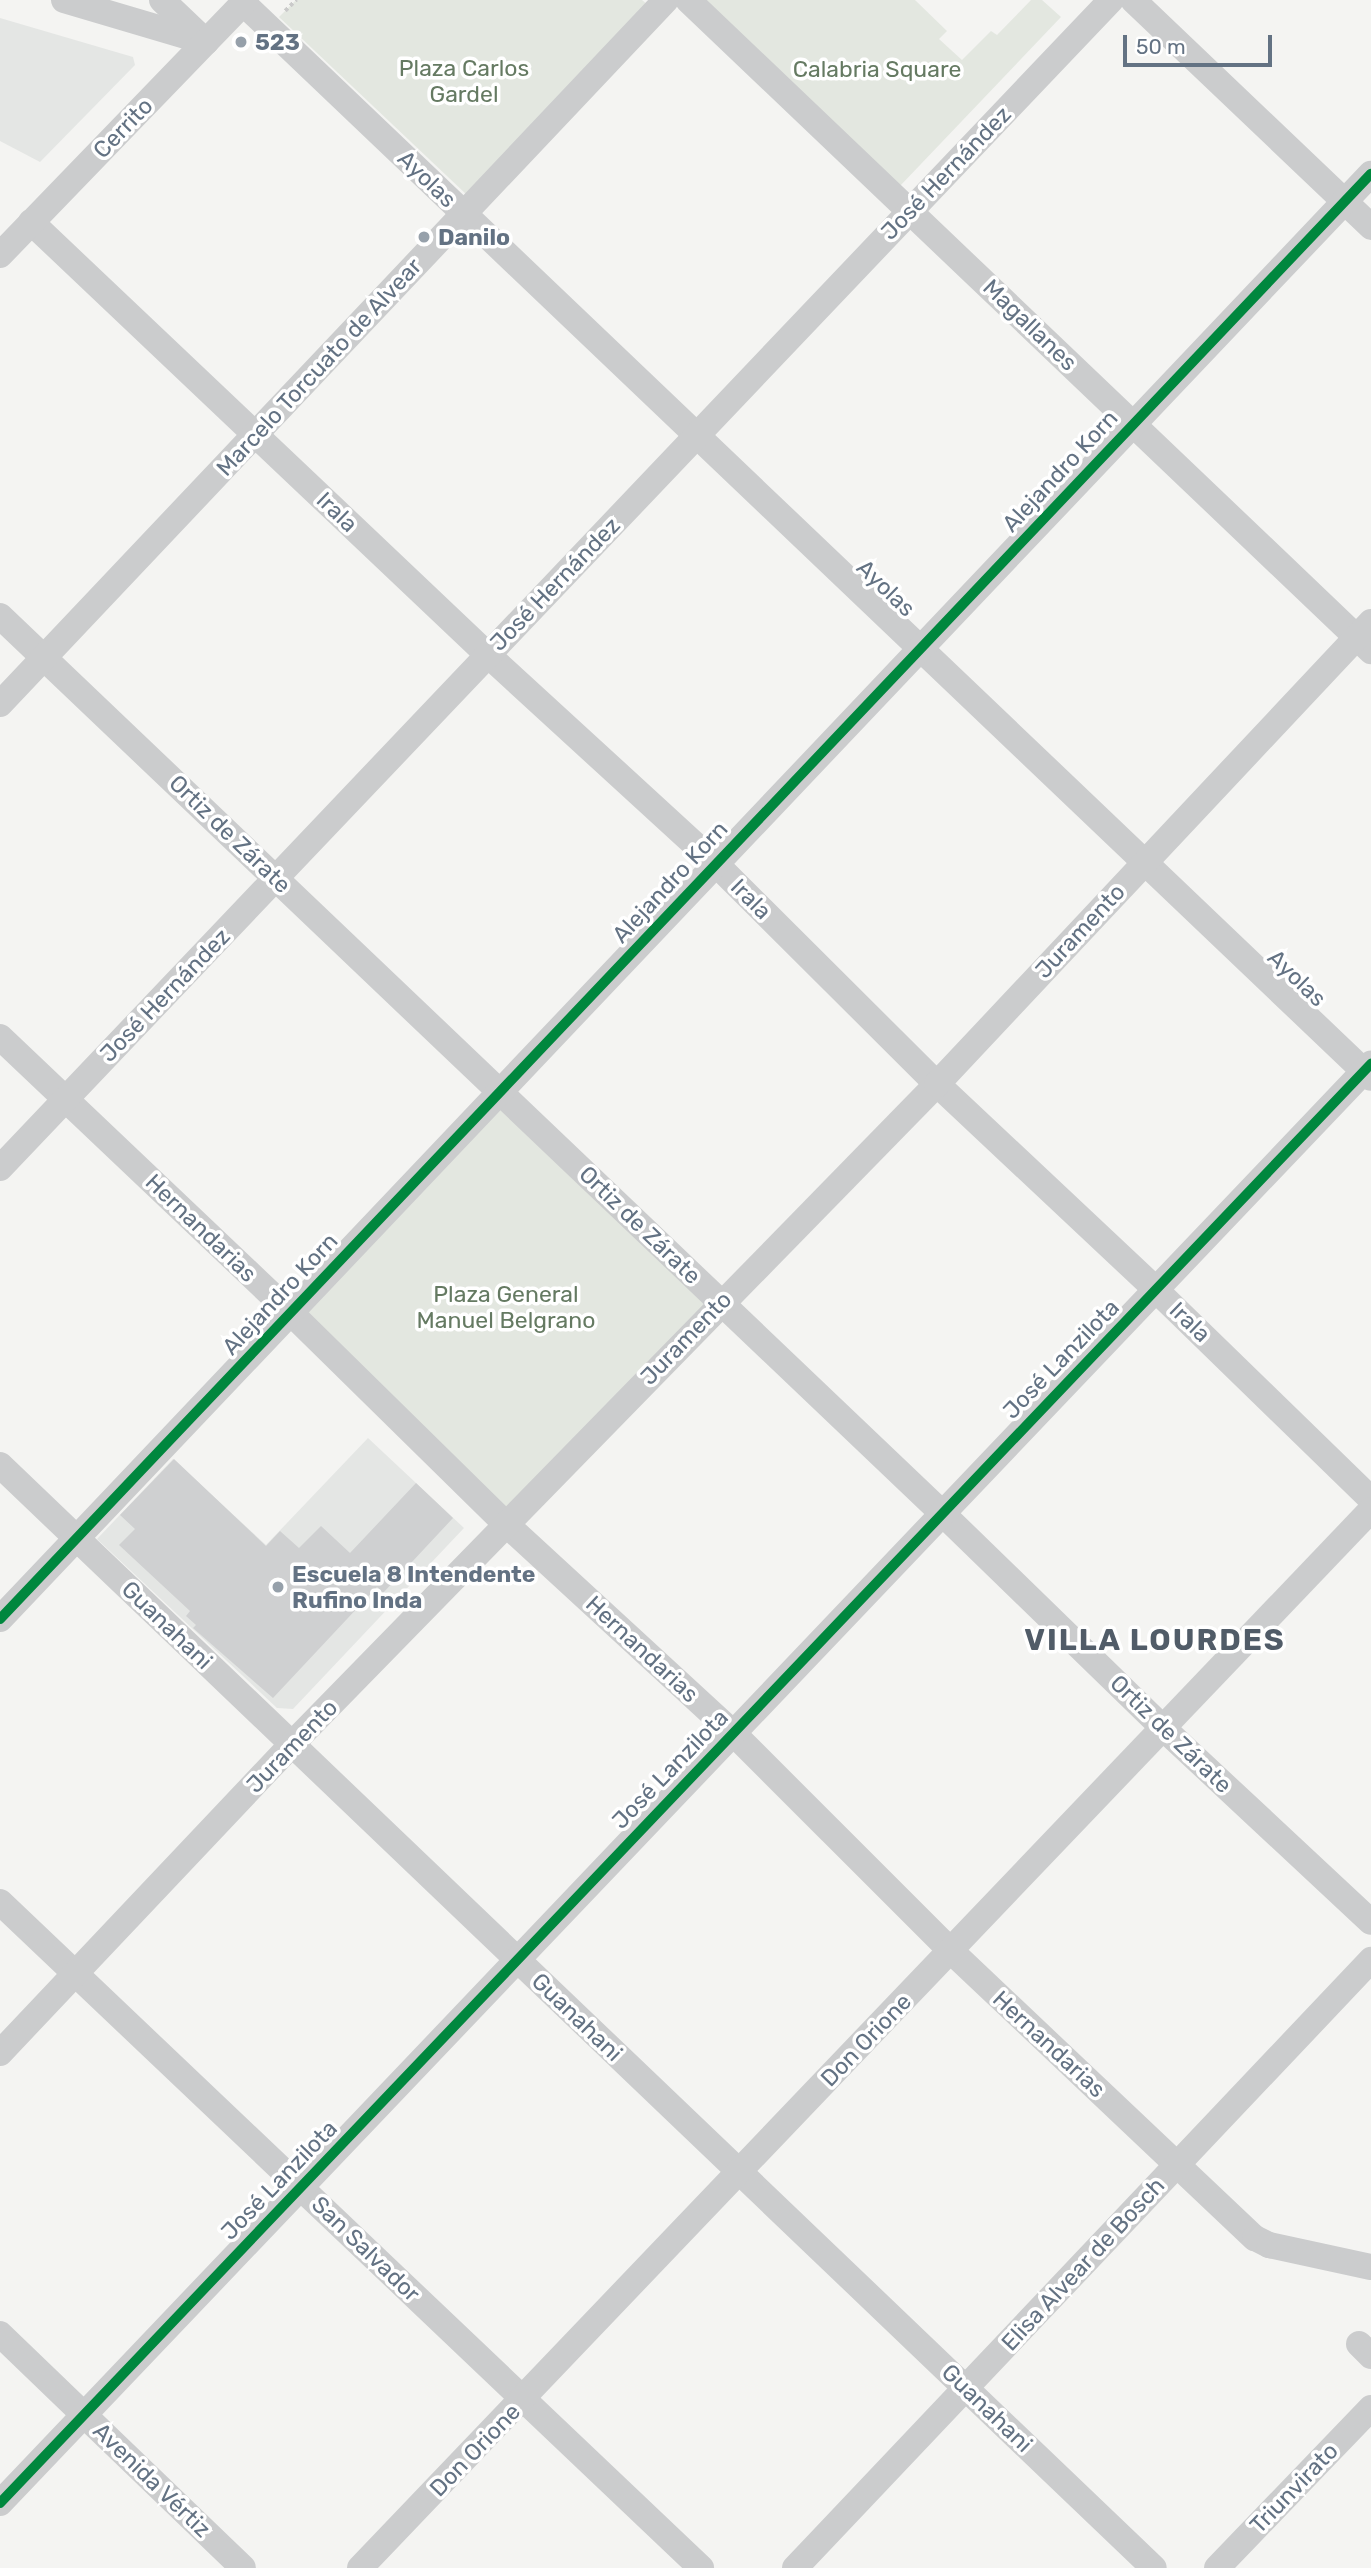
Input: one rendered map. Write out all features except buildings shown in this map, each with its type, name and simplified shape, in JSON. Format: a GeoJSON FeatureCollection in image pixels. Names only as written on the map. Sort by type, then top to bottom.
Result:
{"type":"FeatureCollection","features":[{"type":"Feature","properties":{"kind":"street"},"geometry":{"type":"LineString","coordinates":[[64,0],[206,42]]}},
{"type":"Feature","properties":{"kind":"street"},"geometry":{"type":"LineString","coordinates":[[162,0],[206,42]]}},
{"type":"Feature","properties":{"kind":"street","name":"Marcelo Torcuato de Alvear"},"geometry":{"type":"LineString","coordinates":[[0,704],[666,0]]}},
{"type":"Feature","properties":{"kind":"street","name":"Magallanes"},"geometry":{"type":"LineString","coordinates":[[688,0],[1133,425],[1366,637]]}},
{"type":"Feature","properties":{"kind":"street","name":"José Hernández"},"geometry":{"type":"LineString","coordinates":[[0,1168],[1111,0]]}},
{"type":"Feature","properties":{"kind":"street"},"geometry":{"type":"LineString","coordinates":[[1133,0],[1371,227]]}},
{"type":"Feature","properties":{"kind":"street","name":"Cerrito"},"geometry":{"type":"LineString","coordinates":[[0,256],[245,2]]}},
{"type":"Feature","properties":{"kind":"street","name":"Ayolas"},"geometry":{"type":"LineString","coordinates":[[245,2],[696,436],[1144,862],[1369,1071]]}},
{"type":"Feature","properties":{"kind":"street","name":"Alejandro Korn"},"geometry":{"type":"LineString","coordinates":[[0,1619],[1371,174]]}},
{"type":"Feature","properties":{"kind":"street","name":"Irala"},"geometry":{"type":"LineString","coordinates":[[31,222],[488,655],[716,864],[937,1084],[1156,1290],[1371,1499]]}},
{"type":"Feature","properties":{"kind":"street","name":"Ortiz de Zárate"},"geometry":{"type":"LineString","coordinates":[[0,616],[501,1091],[1163,1728],[1371,1922]]}},
{"type":"Feature","properties":{"kind":"street","name":"Juramento"},"geometry":{"type":"LineString","coordinates":[[0,2053],[292,1744],[721,1302],[937,1084],[1144,862],[1366,637]]}},
{"type":"Feature","properties":{"kind":"street","name":"Hernandarias"},"geometry":{"type":"LineString","coordinates":[[0,1037],[290,1313],[507,1525],[733,1734],[951,1951],[1255,2238],[1269,2245],[1371,2267]]}},
{"type":"Feature","properties":{"kind":"street","name":"José Lanzilota"},"geometry":{"type":"LineString","coordinates":[[0,2503],[1156,1290],[1369,1071]]}},
{"type":"Feature","properties":{"kind":"street","name":"Guanahani"},"geometry":{"type":"LineString","coordinates":[[0,1465],[1154,2568]]}},
{"type":"Feature","properties":{"kind":"street","name":"Don Orione"},"geometry":{"type":"LineString","coordinates":[[360,2568],[1371,1510]]}},
{"type":"Feature","properties":{"kind":"street","name":"San Salvador"},"geometry":{"type":"LineString","coordinates":[[0,1902],[701,2568]]}},
{"type":"Feature","properties":{"kind":"street","name":"Elisa Alvear de Bosch"},"geometry":{"type":"LineString","coordinates":[[795,2568],[1371,1960]]}},
{"type":"Feature","properties":{"kind":"street","name":"Avenida Vértiz"},"geometry":{"type":"LineString","coordinates":[[0,2334],[243,2568]]}},
{"type":"Feature","properties":{"kind":"street","name":"Triunvirato"},"geometry":{"type":"LineString","coordinates":[[1217,2568],[1371,2408]]}},
{"type":"Feature","properties":{"kind":"path"},"geometry":{"type":"LineString","coordinates":[[279,17],[296,0]]}},
{"type":"Feature","properties":{"kind":"shaded area"},"geometry":{"type":"Polygon","coordinates":[[[0,18],[133,57],[135,65],[40,162],[0,141],[0,18]]]}},
{"type":"Feature","properties":{"kind":"shaded area","name":"Escuela 8 Intendente Rufino Inda"},"geometry":{"type":"Polygon","coordinates":[[[368,1438],[464,1528],[293,1709],[277,1708],[97,1539],[173,1459],[266,1545],[368,1438]]]}},
{"type":"Feature","properties":{"kind":"green space","name":"Plaza Carlos Gardel"},"geometry":{"type":"Polygon","coordinates":[[[296,0],[642,0],[648,5],[467,195],[279,17],[296,0]]]}},
{"type":"Feature","properties":{"kind":"green space","name":"Calabria Square"},"geometry":{"type":"Polygon","coordinates":[[[701,0],[915,0],[947,31],[939,39],[962,60],[991,31],[997,35],[1031,0],[1042,0],[1061,17],[900,186],[701,0]]]}},
{"type":"Feature","properties":{"kind":"green space","name":"Plaza General Manuel Belgrano"},"geometry":{"type":"Polygon","coordinates":[[[501,1092],[720,1303],[508,1523],[289,1311],[501,1092]]]}},
{"type":"Feature","properties":{"kind":"cycle path"},"geometry":{"type":"LineString","coordinates":[[0,1619],[1371,174]]}},
{"type":"Feature","properties":{"kind":"cycle path"},"geometry":{"type":"LineString","coordinates":[[0,2503],[1371,1064]]}},
{"type":"Feature","properties":{"kind":"place","name":"523"},"geometry":{"type":"Point","coordinates":[241,42]}},
{"type":"Feature","properties":{"kind":"place","name":"Danilo"},"geometry":{"type":"Point","coordinates":[424,237]}},
{"type":"Feature","properties":{"kind":"place","name":"Escuela 8 Intendente Rufino Inda"},"geometry":{"type":"Point","coordinates":[278,1587]}},
{"type":"Feature","properties":{"kind":"district","name":"VILLA LOURDES"},"geometry":{"type":"Point","coordinates":[1155,1640]}}]}
